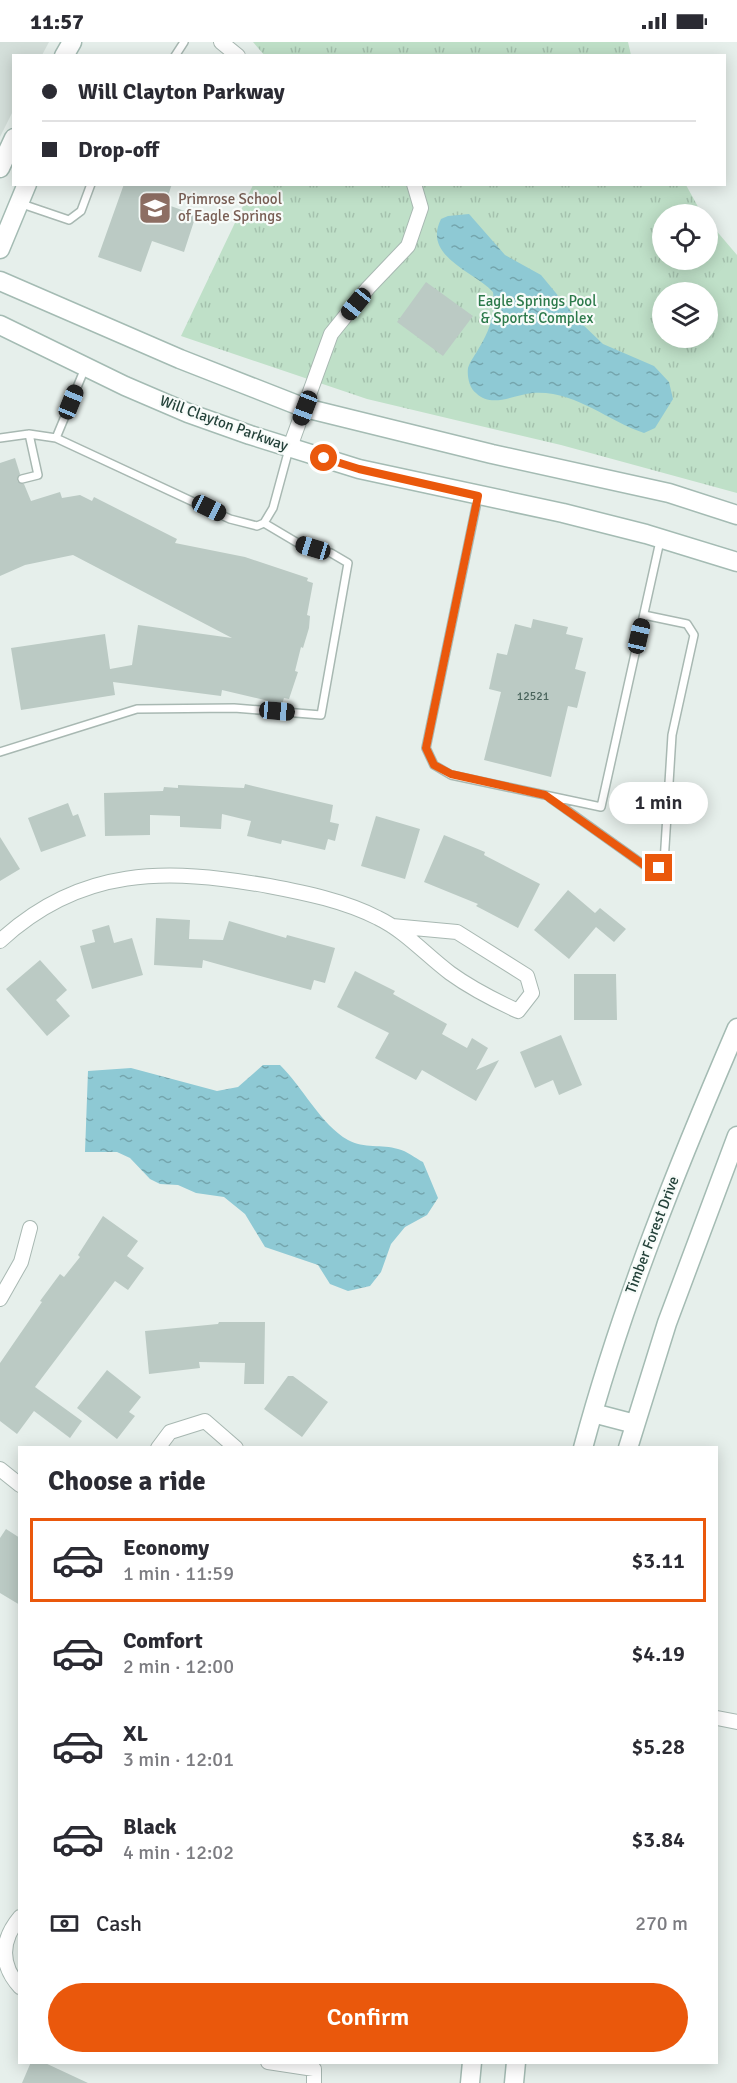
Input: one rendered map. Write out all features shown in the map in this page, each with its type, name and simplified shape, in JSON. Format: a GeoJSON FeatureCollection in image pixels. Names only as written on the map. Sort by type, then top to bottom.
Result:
{"type":"FeatureCollection","features":[{"type":"Feature","properties":{"kind":"main road"},"geometry":{"type":"LineString","coordinates":[[0,168],[12,142]]}},
{"type":"Feature","properties":{"kind":"main road"},"geometry":{"type":"LineString","coordinates":[[0,249],[26,186]]}},
{"type":"Feature","properties":{"kind":"main road"},"geometry":{"type":"LineString","coordinates":[[0,281],[180,359],[305,408],[492,454],[669,493],[737,515]]}},
{"type":"Feature","properties":{"kind":"main road","name":"Will Clayton Parkway"},"geometry":{"type":"LineString","coordinates":[[0,325],[188,413],[290,447],[359,469],[563,513],[661,538],[737,562]]}},
{"type":"Feature","properties":{"kind":"main road","name":"Timber Forest Drive"},"geometry":{"type":"LineString","coordinates":[[584,1446],[626,1304],[674,1178],[737,1028]]}},
{"type":"Feature","properties":{"kind":"main road"},"geometry":{"type":"LineString","coordinates":[[629,1446],[671,1312],[737,1136]]}},
{"type":"Feature","properties":{"kind":"main road"},"geometry":{"type":"LineString","coordinates":[[592,1413],[635,1424]]}},
{"type":"Feature","properties":{"kind":"main road"},"geometry":{"type":"LineString","coordinates":[[470,2083],[472,2064]]}},
{"type":"Feature","properties":{"kind":"main road"},"geometry":{"type":"LineString","coordinates":[[514,2083],[516,2064]]}},
{"type":"Feature","properties":{"kind":"street"},"geometry":{"type":"LineString","coordinates":[[221,42],[236,54]]}},
{"type":"Feature","properties":{"kind":"street"},"geometry":{"type":"LineString","coordinates":[[290,447],[331,334],[368,288],[408,246],[421,208],[415,186]]}},
{"type":"Feature","properties":{"kind":"street"},"geometry":{"type":"LineString","coordinates":[[0,941],[33,913],[66,895],[120,878],[158,874],[227,880],[294,891],[346,905],[392,926],[482,995],[518,1011],[532,993],[527,976],[457,932],[392,926]]}},
{"type":"Feature","properties":{"kind":"street"},"geometry":{"type":"LineString","coordinates":[[0,1299],[21,1262],[30,1228]]}},
{"type":"Feature","properties":{"kind":"street"},"geometry":{"type":"LineString","coordinates":[[160,1446],[170,1432],[205,1420],[234,1446]]}},
{"type":"Feature","properties":{"kind":"street"},"geometry":{"type":"LineString","coordinates":[[0,1469],[18,1483]]}},
{"type":"Feature","properties":{"kind":"street"},"geometry":{"type":"LineString","coordinates":[[718,1718],[737,1722]]}},
{"type":"Feature","properties":{"kind":"street"},"geometry":{"type":"LineString","coordinates":[[18,1919],[10,1929],[2,1948],[7,1975],[18,1985]]}},
{"type":"Feature","properties":{"kind":"street"},"geometry":{"type":"LineString","coordinates":[[281,2064],[314,2069],[314,2083]]}},
{"type":"Feature","properties":{"kind":"lane"},"geometry":{"type":"LineString","coordinates":[[19,203],[69,220],[81,211],[90,186]]}},
{"type":"Feature","properties":{"kind":"lane"},"geometry":{"type":"LineString","coordinates":[[56,438],[86,366]]}},
{"type":"Feature","properties":{"kind":"lane"},"geometry":{"type":"LineString","coordinates":[[22,479],[38,475],[29,434]]}},
{"type":"Feature","properties":{"kind":"lane"},"geometry":{"type":"LineString","coordinates":[[0,438],[29,434],[56,438],[230,519],[257,526],[264,523],[273,508],[290,447]]}},
{"type":"Feature","properties":{"kind":"lane"},"geometry":{"type":"LineString","coordinates":[[478,496],[426,748],[434,765],[451,774],[601,807],[661,538]]}},
{"type":"Feature","properties":{"kind":"lane"},"geometry":{"type":"LineString","coordinates":[[0,752],[137,709],[234,708],[321,715],[348,563],[331,553],[296,542],[264,523]]}},
{"type":"Feature","properties":{"kind":"lane"},"geometry":{"type":"LineString","coordinates":[[545,795],[644,865],[659,868],[664,863],[667,854],[672,735],[694,635],[687,624],[644,615]]}},
{"type":"Feature","properties":{"kind":"shaded area"},"geometry":{"type":"Polygon","coordinates":[[[0,42],[49,42],[43,54],[12,54],[12,113],[0,137],[0,42]]]}},
{"type":"Feature","properties":{"kind":"green space"},"geometry":{"type":"Polygon","coordinates":[[[253,42],[628,42],[631,54],[263,54],[253,42]]]}},
{"type":"Feature","properties":{"kind":"green space","name":"Eagle Springs Pool & Sports Complex"},"geometry":{"type":"Polygon","coordinates":[[[253,186],[687,186],[696,204],[652,204],[652,270],[718,270],[718,233],[737,255],[737,493],[561,445],[367,399],[181,336],[253,186]]]}},
{"type":"Feature","properties":{"kind":"water"},"geometry":{"type":"Polygon","coordinates":[[[469,214],[505,255],[541,275],[579,321],[603,344],[654,366],[669,382],[673,399],[655,428],[644,433],[563,396],[533,393],[489,400],[482,398],[474,391],[469,382],[468,368],[489,328],[494,307],[493,292],[444,253],[438,243],[437,232],[441,219],[469,214]]]}},
{"type":"Feature","properties":{"kind":"water"},"geometry":{"type":"Polygon","coordinates":[[[263,1065],[280,1065],[329,1125],[348,1140],[354,1143],[401,1150],[423,1162],[438,1198],[427,1215],[405,1227],[391,1244],[381,1272],[370,1286],[348,1291],[330,1284],[318,1265],[265,1247],[245,1214],[224,1197],[196,1193],[178,1185],[160,1184],[150,1179],[130,1158],[117,1152],[85,1152],[88,1071],[131,1068],[217,1091],[238,1087],[263,1065]]]}},
{"type":"Feature","properties":{"kind":"building"},"geometry":{"type":"Polygon","coordinates":[[[123,186],[171,186],[165,204],[196,215],[184,252],[152,241],[141,272],[98,257],[123,186]]]}},
{"type":"Feature","properties":{"kind":"building"},"geometry":{"type":"Polygon","coordinates":[[[426,282],[473,316],[443,356],[397,322],[426,282]]]}},
{"type":"Feature","properties":{"kind":"building"},"geometry":{"type":"Polygon","coordinates":[[[15,458],[20,474],[17,481],[24,484],[31,501],[60,492],[62,498],[80,495],[92,501],[94,497],[177,539],[175,543],[245,557],[308,578],[307,581],[313,583],[307,615],[310,616],[309,628],[303,648],[301,647],[295,671],[298,672],[289,699],[284,698],[282,704],[222,690],[221,696],[113,682],[115,695],[21,710],[11,648],[105,634],[110,669],[132,665],[138,625],[232,638],[73,555],[25,565],[0,576],[0,463],[15,458]]]}},
{"type":"Feature","properties":{"kind":"building"},"geometry":{"type":"Polygon","coordinates":[[[533,619],[568,627],[566,634],[583,638],[575,669],[586,672],[577,708],[568,706],[551,777],[484,760],[501,692],[489,689],[497,653],[507,655],[515,624],[531,628],[533,619]]]}},
{"type":"Feature","properties":{"kind":"building"},"geometry":{"type":"Polygon","coordinates":[[[245,784],[333,805],[330,822],[339,824],[335,841],[328,839],[325,850],[282,840],[281,844],[247,836],[251,821],[222,814],[221,829],[180,827],[180,816],[150,815],[150,835],[105,836],[104,793],[163,791],[164,787],[178,788],[178,785],[244,788],[245,784]]]}},
{"type":"Feature","properties":{"kind":"building"},"geometry":{"type":"Polygon","coordinates":[[[68,803],[73,816],[78,814],[86,836],[41,852],[28,818],[68,803]]]}},
{"type":"Feature","properties":{"kind":"building"},"geometry":{"type":"Polygon","coordinates":[[[376,816],[420,829],[405,879],[361,866],[376,816]]]}},
{"type":"Feature","properties":{"kind":"building"},"geometry":{"type":"Polygon","coordinates":[[[444,835],[485,852],[484,855],[540,884],[518,928],[476,906],[478,904],[424,882],[444,835]]]}},
{"type":"Feature","properties":{"kind":"building"},"geometry":{"type":"Polygon","coordinates":[[[0,837],[20,869],[0,881],[0,837]]]}},
{"type":"Feature","properties":{"kind":"building"},"geometry":{"type":"Polygon","coordinates":[[[568,890],[595,913],[600,908],[626,929],[614,942],[596,927],[569,959],[534,930],[568,890]]]}},
{"type":"Feature","properties":{"kind":"building"},"geometry":{"type":"Polygon","coordinates":[[[156,918],[190,920],[189,939],[223,940],[229,921],[286,938],[287,935],[335,948],[325,983],[314,980],[311,990],[203,960],[202,968],[154,965],[156,918]]]}},
{"type":"Feature","properties":{"kind":"building"},"geometry":{"type":"Polygon","coordinates":[[[109,925],[114,943],[132,938],[143,975],[92,989],[80,946],[95,942],[92,930],[109,925]]]}},
{"type":"Feature","properties":{"kind":"building"},"geometry":{"type":"Polygon","coordinates":[[[40,960],[67,990],[56,1000],[70,1016],[47,1036],[6,989],[40,960]]]}},
{"type":"Feature","properties":{"kind":"building"},"geometry":{"type":"Polygon","coordinates":[[[355,971],[395,991],[393,994],[447,1024],[442,1034],[467,1048],[472,1038],[488,1048],[476,1070],[499,1060],[476,1101],[422,1070],[416,1080],[375,1058],[389,1033],[337,1007],[355,971]]]}},
{"type":"Feature","properties":{"kind":"building"},"geometry":{"type":"Polygon","coordinates":[[[574,974],[616,974],[617,1020],[574,1020],[574,974]]]}},
{"type":"Feature","properties":{"kind":"building"},"geometry":{"type":"Polygon","coordinates":[[[561,1035],[582,1085],[559,1095],[553,1080],[535,1088],[520,1052],[561,1035]]]}},
{"type":"Feature","properties":{"kind":"building"},"geometry":{"type":"Polygon","coordinates":[[[103,1216],[138,1241],[127,1256],[144,1268],[128,1290],[115,1281],[35,1387],[82,1421],[70,1438],[34,1411],[17,1434],[0,1421],[0,1363],[60,1274],[64,1277],[80,1257],[78,1255],[103,1216]]]}},
{"type":"Feature","properties":{"kind":"building"},"geometry":{"type":"Polygon","coordinates":[[[219,1322],[265,1322],[264,1384],[244,1384],[245,1363],[199,1362],[200,1368],[149,1374],[145,1331],[218,1324],[219,1322]]]}},
{"type":"Feature","properties":{"kind":"building"},"geometry":{"type":"Polygon","coordinates":[[[107,1370],[141,1397],[129,1412],[135,1416],[117,1439],[77,1408],[107,1370]]]}},
{"type":"Feature","properties":{"kind":"building"},"geometry":{"type":"Polygon","coordinates":[[[288,1376],[293,1376],[328,1402],[302,1437],[264,1409],[288,1376]]]}},
{"type":"Feature","properties":{"kind":"building"},"geometry":{"type":"Polygon","coordinates":[[[6,1529],[18,1537],[18,1604],[0,1593],[0,1538],[6,1529]]]}},
{"type":"Feature","properties":{"kind":"building"},"geometry":{"type":"Polygon","coordinates":[[[30,2064],[47,2064],[88,2083],[22,2083],[30,2064]]]}},
{"type":"Feature","properties":{"kind":"place","name":"Primrose School of Eagle Springs"},"geometry":{"type":"Point","coordinates":[155,208]}},
{"type":"Feature","properties":{"kind":"route"},"geometry":{"type":"LineString","coordinates":[[324,458],[359,469],[478,496],[426,748],[434,765],[451,774],[545,795],[644,865],[659,868]]}}]}
